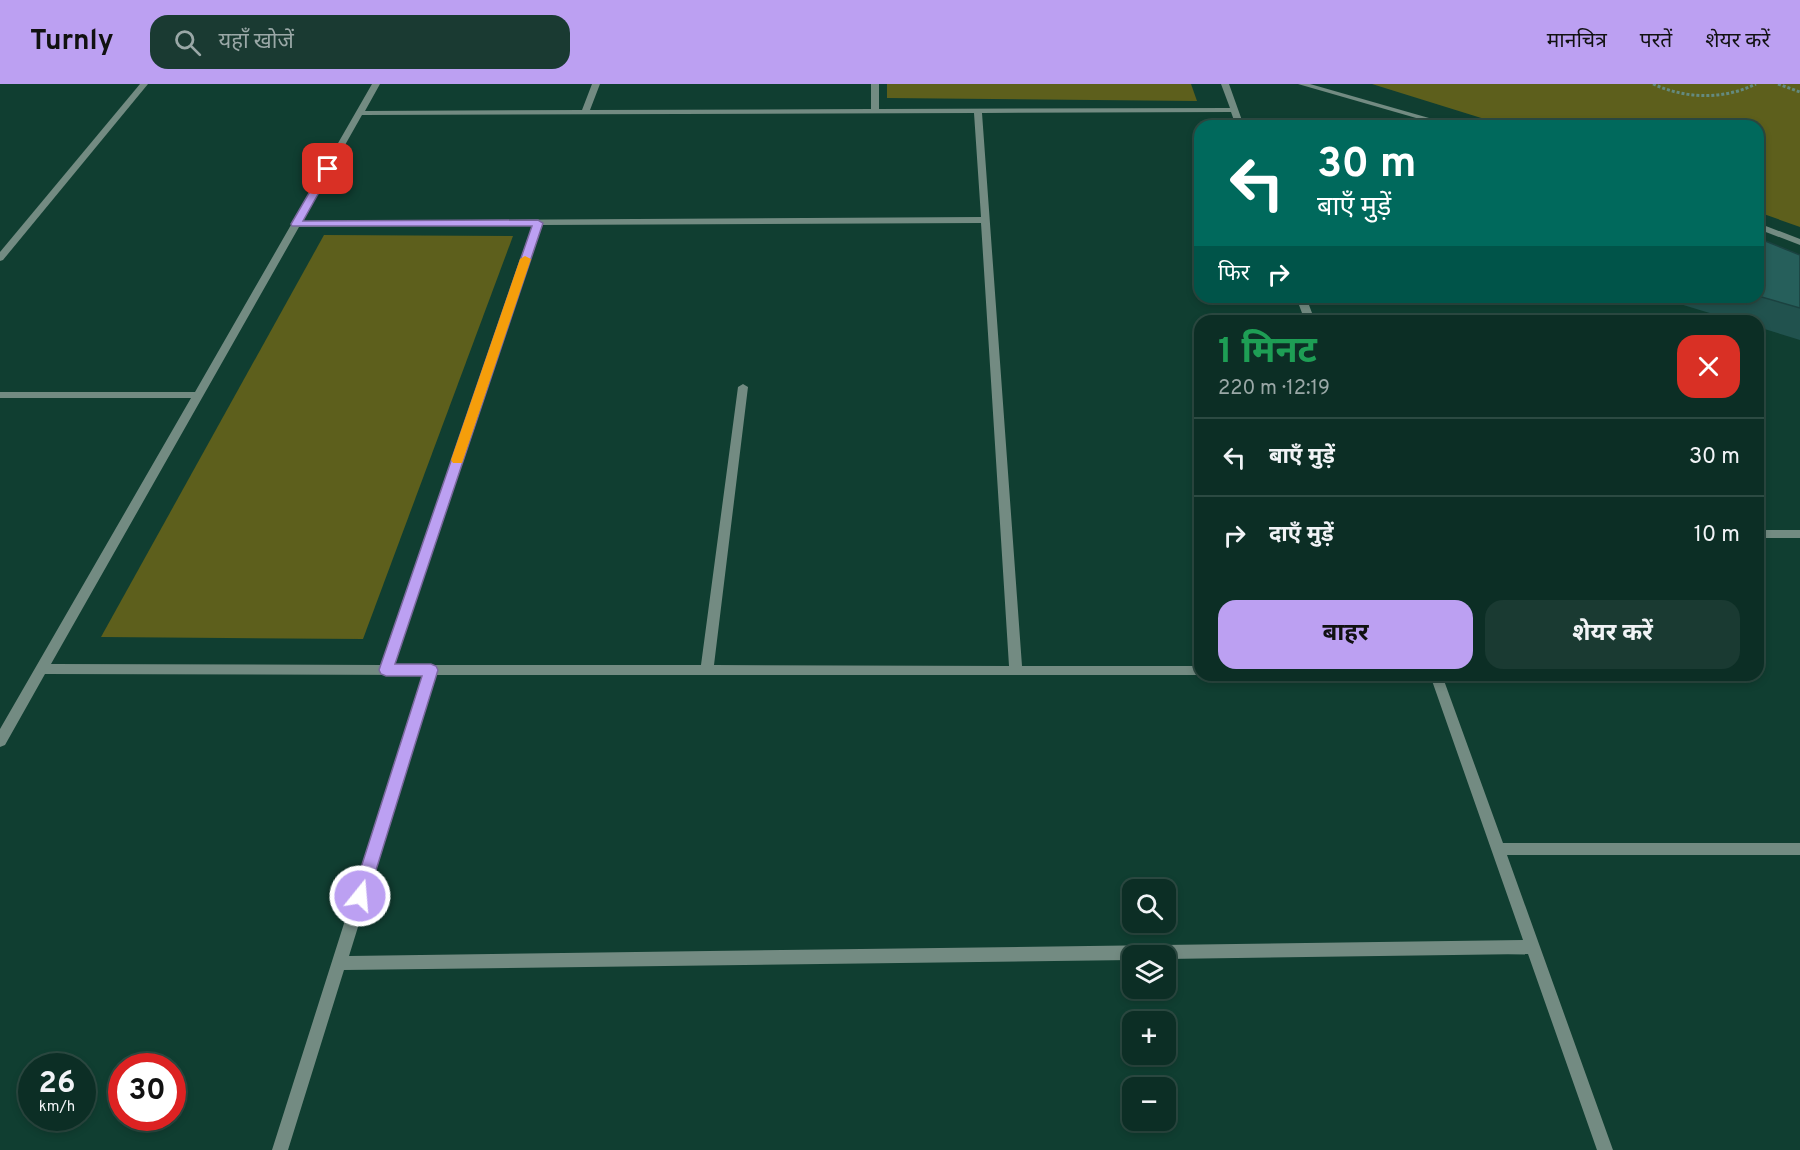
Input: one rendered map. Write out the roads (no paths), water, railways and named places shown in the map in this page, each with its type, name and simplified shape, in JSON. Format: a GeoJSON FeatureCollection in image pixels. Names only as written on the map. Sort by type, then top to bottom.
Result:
{"type":"FeatureCollection","features":[{"type":"Feature","properties":{"kind":"street"},"geometry":{"type":"LineString","coordinates":[[0,258],[144,84]]}},
{"type":"Feature","properties":{"kind":"street"},"geometry":{"type":"LineString","coordinates":[[0,741],[376,84]]}},
{"type":"Feature","properties":{"kind":"street"},"geometry":{"type":"LineString","coordinates":[[585,112],[596,84]]}},
{"type":"Feature","properties":{"kind":"street"},"geometry":{"type":"LineString","coordinates":[[875,84],[875,111]]}},
{"type":"Feature","properties":{"kind":"street"},"geometry":{"type":"LineString","coordinates":[[1225,84],[1238,120]]}},
{"type":"Feature","properties":{"kind":"street"},"geometry":{"type":"LineString","coordinates":[[1302,84],[1431,120]]}},
{"type":"Feature","properties":{"kind":"street"},"geometry":{"type":"LineString","coordinates":[[360,113],[1234,110]]}},
{"type":"Feature","properties":{"kind":"street"},"geometry":{"type":"LineString","coordinates":[[978,111],[1016,671]]}},
{"type":"Feature","properties":{"kind":"street"},"geometry":{"type":"LineString","coordinates":[[296,224],[985,220]]}},
{"type":"Feature","properties":{"kind":"street"},"geometry":{"type":"LineString","coordinates":[[386,670],[538,223]]}},
{"type":"Feature","properties":{"kind":"street"},"geometry":{"type":"LineString","coordinates":[[1764,228],[1800,242]]}},
{"type":"Feature","properties":{"kind":"street"},"geometry":{"type":"LineString","coordinates":[[707,670],[743,387]]}},
{"type":"Feature","properties":{"kind":"street"},"geometry":{"type":"LineString","coordinates":[[0,395],[198,395]]}},
{"type":"Feature","properties":{"kind":"street"},"geometry":{"type":"LineString","coordinates":[[1764,534],[1800,534]]}},
{"type":"Feature","properties":{"kind":"street"},"geometry":{"type":"LineString","coordinates":[[41,669],[1194,671]]}},
{"type":"Feature","properties":{"kind":"street"},"geometry":{"type":"LineString","coordinates":[[280,1150],[431,670]]}},
{"type":"Feature","properties":{"kind":"street"},"geometry":{"type":"LineString","coordinates":[[1438,681],[1605,1150]]}},
{"type":"Feature","properties":{"kind":"street"},"geometry":{"type":"LineString","coordinates":[[1497,849],[1800,849]]}},
{"type":"Feature","properties":{"kind":"street"},"geometry":{"type":"LineString","coordinates":[[339,963],[1532,948]]}}]}
